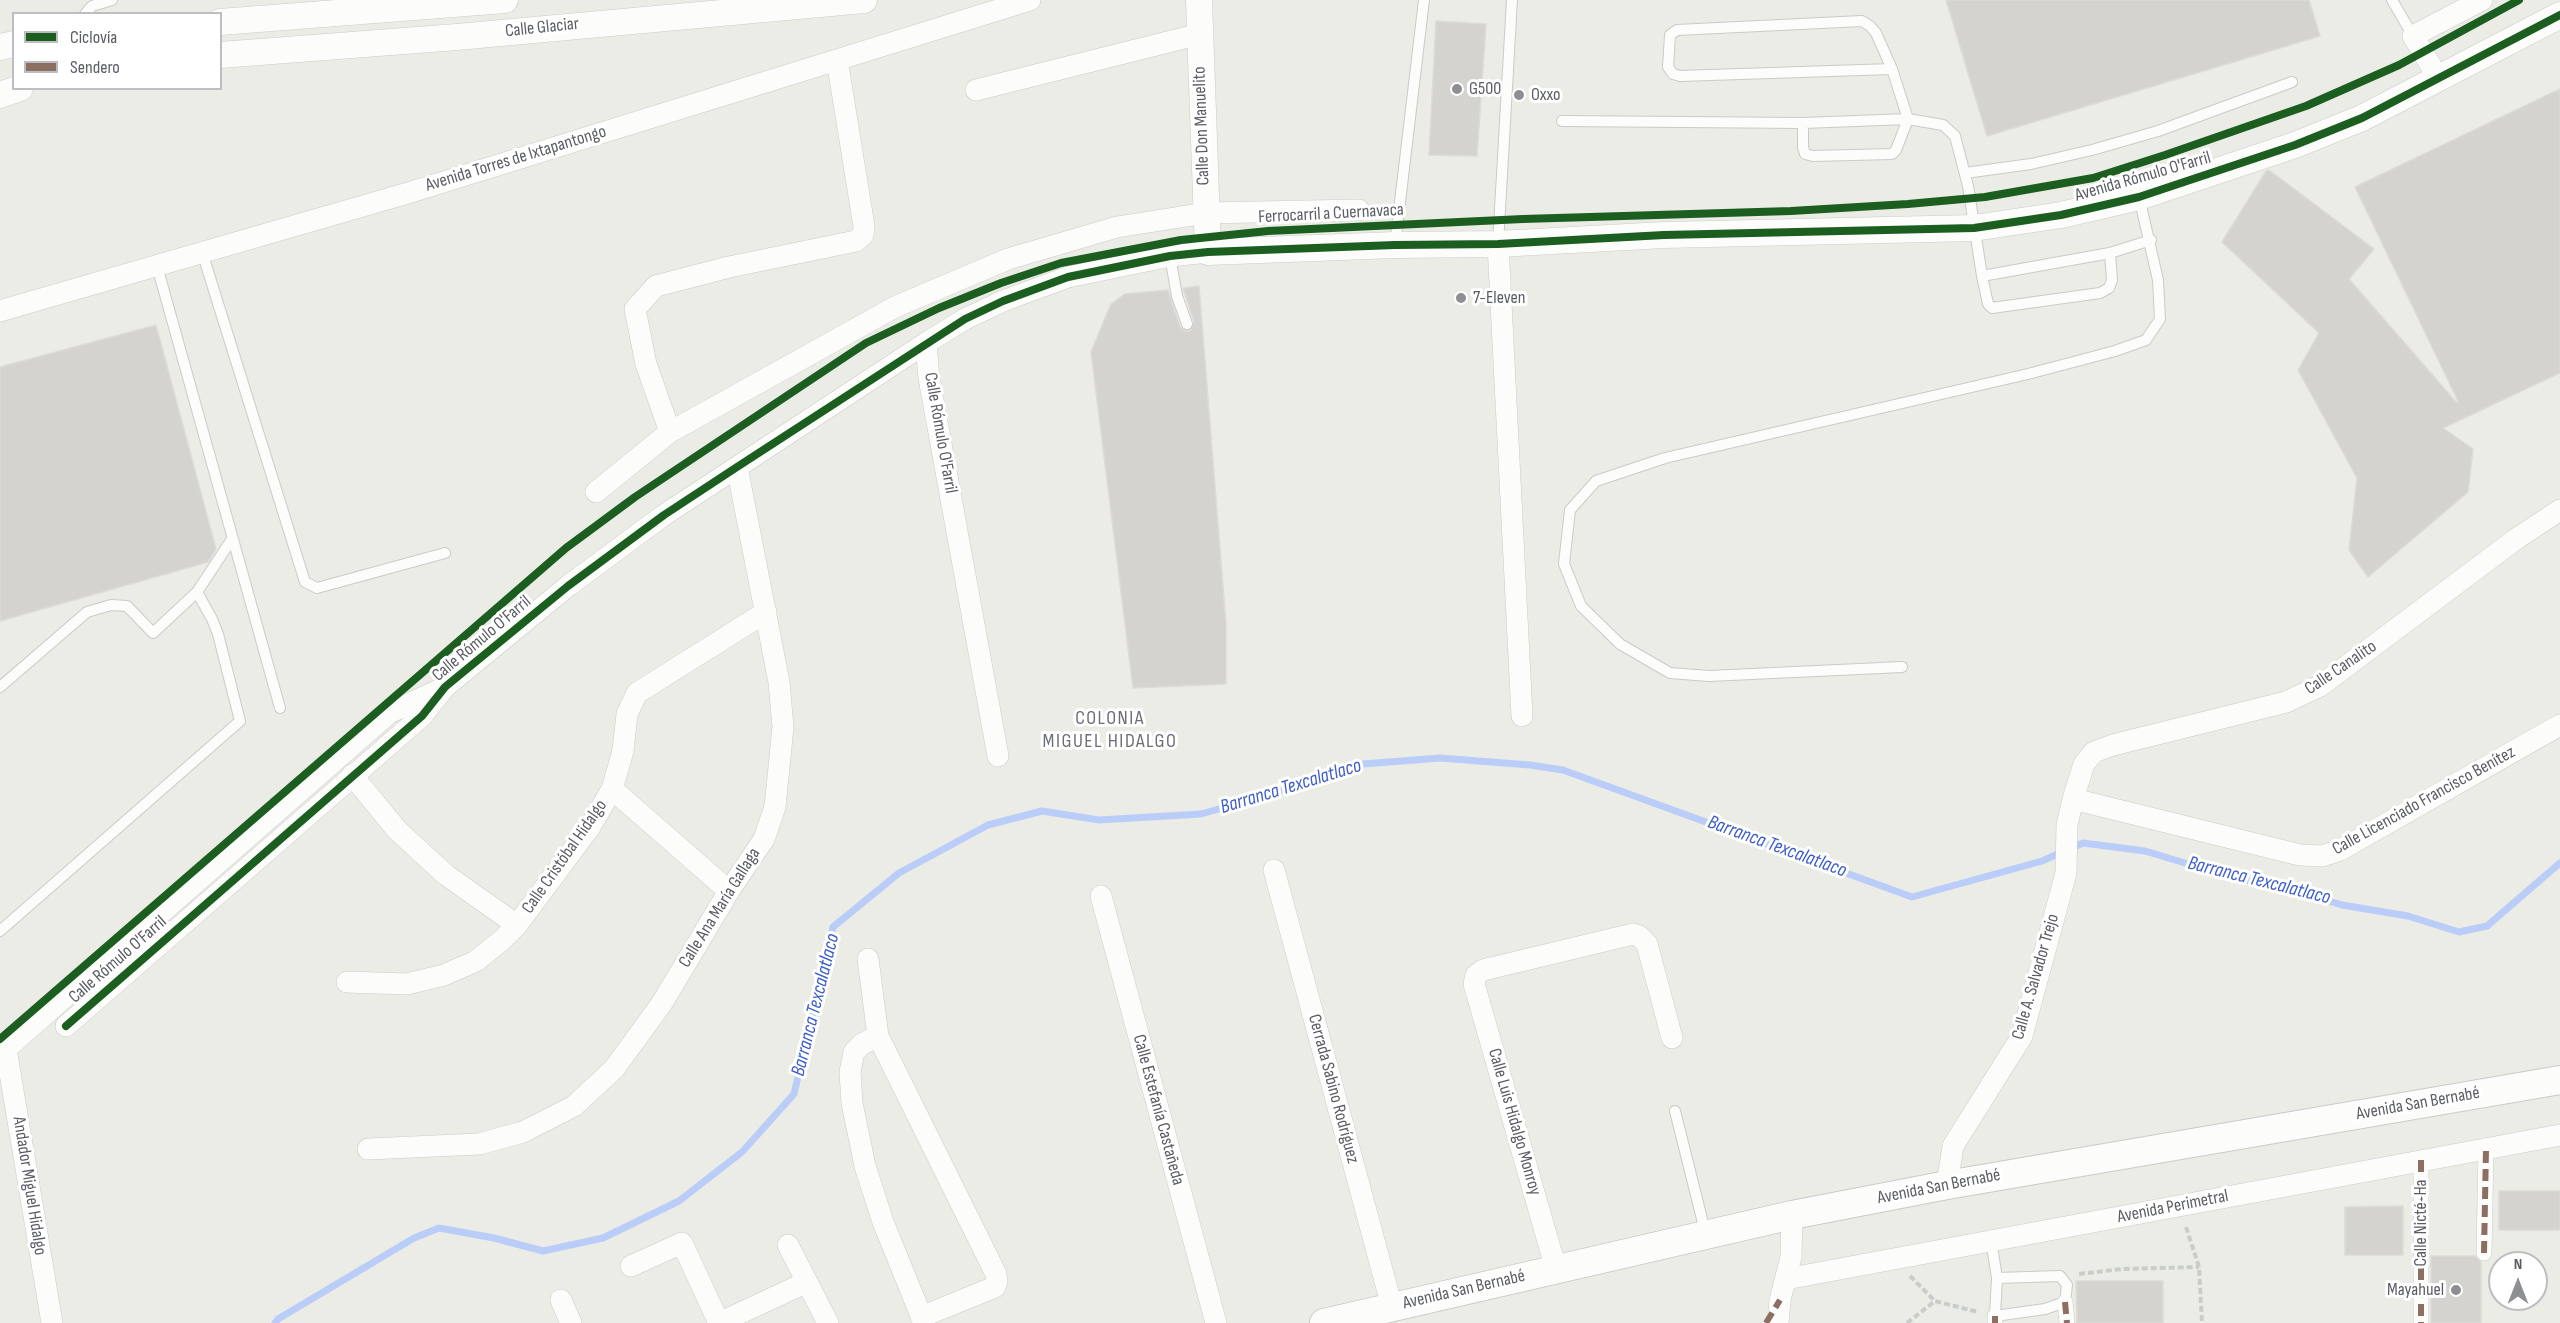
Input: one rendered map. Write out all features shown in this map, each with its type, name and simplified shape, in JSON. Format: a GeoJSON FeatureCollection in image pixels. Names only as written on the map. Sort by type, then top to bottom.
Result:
{"type":"FeatureCollection","features":[{"type":"Feature","properties":{"kind":"main road","name":"Avenida San Bernabé"},"geometry":{"type":"LineString","coordinates":[[1324,1323],[1792,1215],[1947,1185],[2560,1080]]}},
{"type":"Feature","properties":{"kind":"street","name":"Calle Glaciar"},"geometry":{"type":"LineString","coordinates":[[222,22],[505,0]]}},
{"type":"Feature","properties":{"kind":"street","name":"Calle Glaciar"},"geometry":{"type":"LineString","coordinates":[[222,55],[457,37],[864,0]]}},
{"type":"Feature","properties":{"kind":"street","name":"Avenida Torres de Ixtapantongo"},"geometry":{"type":"LineString","coordinates":[[0,311],[408,193],[1030,0]]}},
{"type":"Feature","properties":{"kind":"street","name":"Calle Don Manuelito"},"geometry":{"type":"LineString","coordinates":[[1199,0],[1208,252]]}},
{"type":"Feature","properties":{"kind":"street"},"geometry":{"type":"LineString","coordinates":[[2439,79],[2413,36],[2482,0]]}},
{"type":"Feature","properties":{"kind":"street","name":"Avenida Rómulo O'Farril"},"geometry":{"type":"LineString","coordinates":[[926,344],[965,319],[1003,301],[1068,277],[1170,256],[1208,252],[1395,245],[1498,244],[1664,236],[1974,228],[2061,215],[2139,197],[2295,145],[2362,118],[2560,15]]}},
{"type":"Feature","properties":{"kind":"street"},"geometry":{"type":"LineString","coordinates":[[976,90],[1200,34]]}},
{"type":"Feature","properties":{"kind":"street"},"geometry":{"type":"LineString","coordinates":[[670,432],[646,364],[635,309],[656,286],[729,267],[856,241],[863,235],[864,226],[837,60]]}},
{"type":"Feature","properties":{"kind":"street"},"geometry":{"type":"LineString","coordinates":[[0,95],[14,90]]}},
{"type":"Feature","properties":{"kind":"street"},"geometry":{"type":"LineString","coordinates":[[596,492],[670,432],[895,307],[1008,259],[1117,227],[1206,213],[1359,210]]}},
{"type":"Feature","properties":{"kind":"street"},"geometry":{"type":"LineString","coordinates":[[1498,244],[1522,716]]}},
{"type":"Feature","properties":{"kind":"street","name":"Calle Rómulo O'Farril"},"geometry":{"type":"LineString","coordinates":[[66,1026],[422,716],[445,687],[568,586],[664,515],[926,344],[929,378],[998,756]]}},
{"type":"Feature","properties":{"kind":"street","name":"Calle Ana María Gallaga"},"geometry":{"type":"LineString","coordinates":[[368,1149],[479,1144],[524,1132],[574,1106],[614,1069],[662,1004],[729,891],[764,839],[775,807],[783,727],[779,682],[737,467]]}},
{"type":"Feature","properties":{"kind":"street","name":"Calle Canalito"},"geometry":{"type":"LineString","coordinates":[[2067,825],[2084,764],[2094,752],[2113,745],[2286,702],[2320,686],[2516,539],[2560,510]]}},
{"type":"Feature","properties":{"kind":"street","name":"Calle Cristóbal Hidalgo"},"geometry":{"type":"LineString","coordinates":[[347,982],[407,984],[444,975],[476,961],[517,925],[590,827],[612,789],[623,751],[627,714],[637,693],[766,612]]}},
{"type":"Feature","properties":{"kind":"street"},"geometry":{"type":"LineString","coordinates":[[3,1052],[389,713],[445,687]]}},
{"type":"Feature","properties":{"kind":"street","name":"Calle Licenciado Francisco Benítez"},"geometry":{"type":"LineString","coordinates":[[2073,799],[2300,855],[2322,856],[2340,850],[2560,725]]}},
{"type":"Feature","properties":{"kind":"street"},"geometry":{"type":"LineString","coordinates":[[352,775],[397,830],[413,845],[446,875],[517,925]]}},
{"type":"Feature","properties":{"kind":"street"},"geometry":{"type":"LineString","coordinates":[[612,789],[729,891]]}},
{"type":"Feature","properties":{"kind":"street","name":"Calle A. Salvador Trejo"},"geometry":{"type":"LineString","coordinates":[[1947,1185],[1953,1146],[2022,1036],[2066,873],[2067,825]]}},
{"type":"Feature","properties":{"kind":"street","name":"Cerrada Sabino Rodríguez"},"geometry":{"type":"LineString","coordinates":[[1274,870],[1392,1307]]}},
{"type":"Feature","properties":{"kind":"street","name":"Calle Estefanía Castañeda"},"geometry":{"type":"LineString","coordinates":[[1101,896],[1216,1323]]}},
{"type":"Feature","properties":{"kind":"street","name":"Calle Luis Hidalgo Monroy"},"geometry":{"type":"LineString","coordinates":[[1556,1269],[1474,984],[1476,975],[1483,970],[1633,934],[1640,936],[1647,945],[1672,1038]]}},
{"type":"Feature","properties":{"kind":"street"},"geometry":{"type":"LineString","coordinates":[[868,959],[878,1036],[996,1274],[995,1287],[922,1320],[883,1222],[865,1166],[852,1103],[850,1072],[854,1052],[862,1044],[878,1036]]}},
{"type":"Feature","properties":{"kind":"street","name":"Andador Miguel Hidalgo"},"geometry":{"type":"LineString","coordinates":[[3,1052],[52,1323]]}},
{"type":"Feature","properties":{"kind":"street","name":"Avenida Perimetral"},"geometry":{"type":"LineString","coordinates":[[1786,1280],[2560,1135]]}},
{"type":"Feature","properties":{"kind":"street"},"geometry":{"type":"LineString","coordinates":[[2484,1253],[2486,1149]]}},
{"type":"Feature","properties":{"kind":"street","name":"Calle Nicté-Ha"},"geometry":{"type":"LineString","coordinates":[[2421,1160],[2421,1323]]}},
{"type":"Feature","properties":{"kind":"street"},"geometry":{"type":"LineString","coordinates":[[1778,1323],[1780,1300],[1791,1257],[1792,1215]]}},
{"type":"Feature","properties":{"kind":"street"},"geometry":{"type":"LineString","coordinates":[[631,1266],[682,1244],[719,1323],[807,1282]]}},
{"type":"Feature","properties":{"kind":"street"},"geometry":{"type":"LineString","coordinates":[[788,1245],[828,1323]]}},
{"type":"Feature","properties":{"kind":"street"},"geometry":{"type":"LineString","coordinates":[[561,1300],[571,1323]]}},
{"type":"Feature","properties":{"kind":"street"},"geometry":{"type":"LineString","coordinates":[[1766,1323],[1780,1300]]}},
{"type":"Feature","properties":{"kind":"street"},"geometry":{"type":"LineString","coordinates":[[2065,1302],[2067,1323]]}},
{"type":"Feature","properties":{"kind":"lane"},"geometry":{"type":"LineString","coordinates":[[87,12],[92,6],[112,0]]}},
{"type":"Feature","properties":{"kind":"lane"},"geometry":{"type":"LineString","coordinates":[[1395,245],[1424,0]]}},
{"type":"Feature","properties":{"kind":"lane"},"geometry":{"type":"LineString","coordinates":[[1498,244],[1512,0]]}},
{"type":"Feature","properties":{"kind":"lane"},"geometry":{"type":"LineString","coordinates":[[2392,0],[2413,36]]}},
{"type":"Feature","properties":{"kind":"lane"},"geometry":{"type":"LineString","coordinates":[[1803,123],[1805,154],[1813,156],[1892,154],[1896,150],[1908,119],[1892,69],[1876,33],[1870,26],[1862,21],[1677,30],[1670,34],[1668,68],[1673,74],[1680,76],[1892,69]]}},
{"type":"Feature","properties":{"kind":"lane"},"geometry":{"type":"LineString","coordinates":[[1965,173],[2031,164],[2136,138],[2216,112],[2292,82]]}},
{"type":"Feature","properties":{"kind":"lane"},"geometry":{"type":"LineString","coordinates":[[1562,121],[1803,123],[1908,119],[1943,125],[1955,136],[1965,173],[1982,276],[1988,304],[1992,308],[2100,293],[2109,288],[2112,280],[2110,254]]}},
{"type":"Feature","properties":{"kind":"lane"},"geometry":{"type":"LineString","coordinates":[[1902,667],[1709,676],[1670,673],[1620,644],[1581,606],[1564,564],[1570,510],[1596,480],[1665,458],[2028,374],[2115,351],[2146,340],[2160,319],[2158,280],[2151,240],[2139,197]]}},
{"type":"Feature","properties":{"kind":"lane"},"geometry":{"type":"LineString","coordinates":[[1982,276],[2110,254],[2151,240]]}},
{"type":"Feature","properties":{"kind":"lane"},"geometry":{"type":"LineString","coordinates":[[202,252],[305,582],[317,588],[445,553]]}},
{"type":"Feature","properties":{"kind":"lane"},"geometry":{"type":"LineString","coordinates":[[1170,256],[1177,296],[1187,324]]}},
{"type":"Feature","properties":{"kind":"lane"},"geometry":{"type":"LineString","coordinates":[[157,266],[280,708]]}},
{"type":"Feature","properties":{"kind":"lane"},"geometry":{"type":"LineString","coordinates":[[0,687],[87,612],[111,604],[127,606],[153,633],[197,592],[232,539]]}},
{"type":"Feature","properties":{"kind":"lane"},"geometry":{"type":"LineString","coordinates":[[0,931],[240,721],[218,634],[197,592]]}},
{"type":"Feature","properties":{"kind":"lane"},"geometry":{"type":"LineString","coordinates":[[1676,1111],[1706,1235]]}},
{"type":"Feature","properties":{"kind":"lane"},"geometry":{"type":"LineString","coordinates":[[1991,1240],[1997,1278],[1995,1319],[2045,1309],[2065,1302],[2067,1285],[2060,1276],[1997,1278]]}},
{"type":"Feature","properties":{"kind":"path"},"geometry":{"type":"LineString","coordinates":[[2180,1206],[2199,1267],[2202,1323]]}},
{"type":"Feature","properties":{"kind":"path"},"geometry":{"type":"LineString","coordinates":[[1892,1260],[1935,1301],[1995,1319]]}},
{"type":"Feature","properties":{"kind":"path"},"geometry":{"type":"LineString","coordinates":[[2060,1276],[2122,1269],[2199,1267]]}},
{"type":"Feature","properties":{"kind":"path"},"geometry":{"type":"LineString","coordinates":[[1907,1323],[1935,1301]]}},
{"type":"Feature","properties":{"kind":"building"},"geometry":{"type":"Polygon","coordinates":[[[1946,0],[2309,0],[2320,36],[1987,136],[1946,0]]]}},
{"type":"Feature","properties":{"kind":"building","name":"G500"},"geometry":{"type":"Polygon","coordinates":[[[1436,21],[1486,24],[1477,156],[1429,155],[1436,21]]]}},
{"type":"Feature","properties":{"kind":"building"},"geometry":{"type":"Polygon","coordinates":[[[2560,89],[2560,373],[2443,428],[2473,449],[2468,492],[2368,577],[2349,550],[2357,478],[2298,370],[2319,333],[2222,242],[2266,171],[2269,170],[2374,249],[2349,279],[2456,402],[2458,401],[2355,187],[2560,89]]]}},
{"type":"Feature","properties":{"kind":"building"},"geometry":{"type":"Polygon","coordinates":[[[1199,286],[1226,624],[1226,684],[1133,688],[1091,352],[1111,304],[1125,294],[1168,290],[1180,327],[1185,331],[1190,331],[1194,322],[1183,288],[1199,286]]]}},
{"type":"Feature","properties":{"kind":"building"},"geometry":{"type":"Polygon","coordinates":[[[156,325],[216,549],[208,562],[0,621],[0,367],[156,325]]]}},
{"type":"Feature","properties":{"kind":"building"},"geometry":{"type":"Polygon","coordinates":[[[2499,1191],[2560,1191],[2560,1230],[2499,1230],[2499,1191]]]}},
{"type":"Feature","properties":{"kind":"building"},"geometry":{"type":"Polygon","coordinates":[[[2403,1206],[2403,1255],[2345,1255],[2345,1207],[2403,1206]]]}},
{"type":"Feature","properties":{"kind":"building","name":"Mayahuel"},"geometry":{"type":"Polygon","coordinates":[[[2431,1256],[2475,1256],[2481,1262],[2481,1323],[2431,1323],[2431,1256]]]}},
{"type":"Feature","properties":{"kind":"building"},"geometry":{"type":"Polygon","coordinates":[[[2076,1281],[2163,1281],[2163,1323],[2077,1323],[2076,1281]]]}},
{"type":"Feature","properties":{"kind":"waterway","name":"Barranca Texcalatlaco"},"geometry":{"type":"LineString","coordinates":[[275,1323],[278,1319],[414,1238],[439,1228],[494,1238],[543,1251],[603,1238],[679,1201],[742,1152],[794,1094],[833,927],[899,873],[988,825],[1042,811],[1099,820],[1201,814],[1292,788],[1363,764],[1440,758],[1530,765],[1563,770],[1912,897],[2042,861],[2083,843],[2145,851],[2228,876],[2299,892],[2342,905],[2408,916],[2459,932],[2487,926],[2560,863]]}},
{"type":"Feature","properties":{"kind":"marked path"},"geometry":{"type":"LineString","coordinates":[[2484,1253],[2486,1149]]}},
{"type":"Feature","properties":{"kind":"marked path"},"geometry":{"type":"LineString","coordinates":[[2421,1160],[2421,1323]]}},
{"type":"Feature","properties":{"kind":"marked path"},"geometry":{"type":"LineString","coordinates":[[1766,1323],[1780,1300]]}},
{"type":"Feature","properties":{"kind":"marked path"},"geometry":{"type":"LineString","coordinates":[[2065,1302],[2067,1323]]}},
{"type":"Feature","properties":{"kind":"marked path"},"geometry":{"type":"LineString","coordinates":[[1995,1316],[1995,1323]]}},
{"type":"Feature","properties":{"kind":"cycle path","name":"Ferrocarril a Cuernavaca"},"geometry":{"type":"LineString","coordinates":[[0,1039],[566,548],[635,497],[866,343],[939,308],[1001,283],[1061,263],[1181,240],[1268,231],[1523,219],[1791,211],[1908,204],[1985,197],[2093,178],[2306,106],[2399,65],[2519,0]]}},
{"type":"Feature","properties":{"kind":"cycle path"},"geometry":{"type":"LineString","coordinates":[[66,1026],[422,716],[445,687],[568,586],[664,515],[737,467],[965,319],[1003,301],[1068,277],[1170,256],[1208,252],[1395,245],[1498,244],[1664,235],[1974,228],[2061,215],[2139,197],[2295,145],[2362,118],[2560,15]]}},
{"type":"Feature","properties":{"kind":"place","name":"G500"},"geometry":{"type":"Point","coordinates":[1457,89]}},
{"type":"Feature","properties":{"kind":"place","name":"Oxxo"},"geometry":{"type":"Point","coordinates":[1519,95]}},
{"type":"Feature","properties":{"kind":"place","name":"7-Eleven"},"geometry":{"type":"Point","coordinates":[1461,298]}},
{"type":"Feature","properties":{"kind":"place","name":"Mayahuel"},"geometry":{"type":"Point","coordinates":[2456,1290]}},
{"type":"Feature","properties":{"kind":"district","name":"COLONIA MIGUEL HIDALGO"},"geometry":{"type":"Point","coordinates":[1110,730]}}]}
